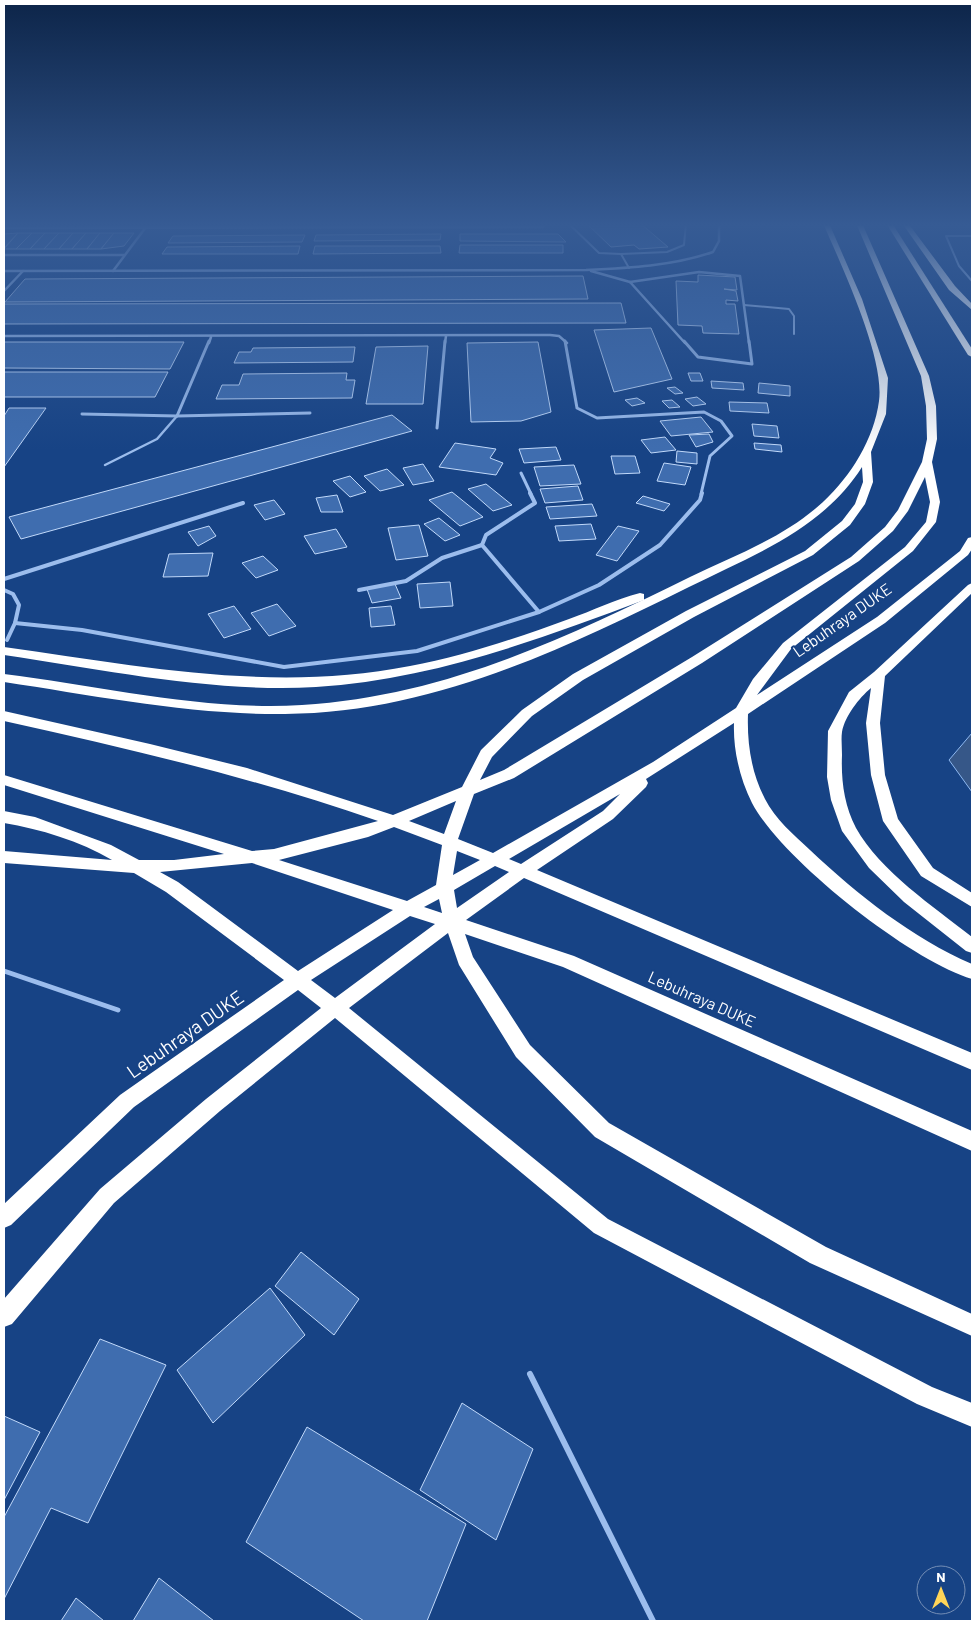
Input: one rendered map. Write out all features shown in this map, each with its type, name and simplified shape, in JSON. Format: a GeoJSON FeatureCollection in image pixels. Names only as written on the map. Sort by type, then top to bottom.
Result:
{"type":"FeatureCollection","features":[{"type":"Feature","properties":{"kind":"highway"},"geometry":{"type":"LineString","coordinates":[[5,645],[184,676],[268,683],[338,680],[401,671],[506,647],[711,569],[775,541],[800,526],[832,498],[866,451],[881,414],[884,394],[883,375],[869,329],[857,299]]}},
{"type":"Feature","properties":{"kind":"highway"},"geometry":{"type":"LineString","coordinates":[[4,857],[121,867],[174,866],[274,855],[368,831],[509,774],[697,660],[855,559],[889,529],[903,511],[927,462],[932,439],[932,417],[930,392],[925,376],[892,299]]}},
{"type":"Feature","properties":{"kind":"highway"},"geometry":{"type":"LineString","coordinates":[[937,299],[972,355]]}},
{"type":"Feature","properties":{"kind":"highway"},"geometry":{"type":"LineString","coordinates":[[866,451],[868,482],[860,504],[846,523],[809,553],[690,614],[578,677],[527,713],[486,754],[469,787],[452,830],[444,882],[451,918],[462,952],[523,1051],[602,1130],[818,1255],[972,1324]]}},
{"type":"Feature","properties":{"kind":"highway"},"geometry":{"type":"LineString","coordinates":[[927,462],[935,502],[931,522],[909,549],[787,646],[758,682],[741,712],[740,741],[747,771],[759,802],[783,834],[829,878],[876,916],[950,962],[972,972]]}},
{"type":"Feature","properties":{"kind":"highway","name":"Lebuhraya DUKE"},"geometry":{"type":"LineString","coordinates":[[4,1218],[126,1101],[324,962],[416,904],[658,766],[881,620],[964,553],[972,540]]}},
{"type":"Feature","properties":{"kind":"highway"},"geometry":{"type":"LineString","coordinates":[[4,678],[91,692],[189,704],[248,708],[305,709],[412,694],[454,683],[558,645],[607,623],[711,569]]}},
{"type":"Feature","properties":{"kind":"highway"},"geometry":{"type":"LineString","coordinates":[[972,587],[879,676],[854,695],[835,731],[834,777],[838,800],[850,831],[875,864],[910,897],[972,946]]}},
{"type":"Feature","properties":{"kind":"highway"},"geometry":{"type":"LineString","coordinates":[[879,676],[874,723],[878,775],[891,821],[927,872],[972,901]]}},
{"type":"Feature","properties":{"kind":"highway"},"geometry":{"type":"LineString","coordinates":[[4,716],[109,738],[272,780],[388,819],[571,891],[972,1062]]}},
{"type":"Feature","properties":{"kind":"highway"},"geometry":{"type":"LineString","coordinates":[[4,1316],[108,1196],[213,1105],[374,976],[518,874],[608,815],[658,766]]}},
{"type":"Feature","properties":{"kind":"highway","name":"Lebuhraya DUKE"},"geometry":{"type":"LineString","coordinates":[[4,780],[187,836],[568,961],[972,1141]]}},
{"type":"Feature","properties":{"kind":"highway"},"geometry":{"type":"LineString","coordinates":[[4,817],[30,822],[106,849],[172,887],[366,1031],[601,1226],[925,1396],[972,1415]]}},
{"type":"Feature","properties":{"kind":"street"},"geometry":{"type":"LineString","coordinates":[[645,299],[698,357],[752,364],[743,299]]}},
{"type":"Feature","properties":{"kind":"street"},"geometry":{"type":"LineString","coordinates":[[4,336],[559,336],[567,342],[577,408],[598,418],[704,412],[721,421],[732,436],[710,456],[700,500],[660,545],[599,585],[539,612],[417,652],[284,667],[82,630],[15,623]]}},
{"type":"Feature","properties":{"kind":"street"},"geometry":{"type":"LineString","coordinates":[[437,428],[446,336]]}},
{"type":"Feature","properties":{"kind":"street"},"geometry":{"type":"LineString","coordinates":[[177,416],[211,337]]}},
{"type":"Feature","properties":{"kind":"street"},"geometry":{"type":"LineString","coordinates":[[82,414],[177,416],[310,413]]}},
{"type":"Feature","properties":{"kind":"street"},"geometry":{"type":"LineString","coordinates":[[482,545],[486,535],[535,503],[521,473]]}},
{"type":"Feature","properties":{"kind":"street"},"geometry":{"type":"LineString","coordinates":[[4,579],[243,503]]}},
{"type":"Feature","properties":{"kind":"street"},"geometry":{"type":"LineString","coordinates":[[482,545],[539,612]]}},
{"type":"Feature","properties":{"kind":"street"},"geometry":{"type":"LineString","coordinates":[[359,590],[406,581],[442,558],[482,545]]}},
{"type":"Feature","properties":{"kind":"street"},"geometry":{"type":"LineString","coordinates":[[4,590],[13,594],[19,606],[15,623],[5,645]]}},
{"type":"Feature","properties":{"kind":"lane"},"geometry":{"type":"LineString","coordinates":[[744,305],[790,309],[794,316],[794,334]]}},
{"type":"Feature","properties":{"kind":"lane"},"geometry":{"type":"LineString","coordinates":[[105,465],[157,439],[177,416]]}},
{"type":"Feature","properties":{"kind":"lane"},"geometry":{"type":"LineString","coordinates":[[4,970],[118,1010]]}},
{"type":"Feature","properties":{"kind":"lane"},"geometry":{"type":"LineString","coordinates":[[530,1374],[653,1621]]}},
{"type":"Feature","properties":{"kind":"water"},"geometry":{"type":"Polygon","coordinates":[[[972,733],[972,792],[949,760],[972,733]]]}},
{"type":"Feature","properties":{"kind":"building"},"geometry":{"type":"Polygon","coordinates":[[[8,299],[588,299],[5,302],[8,299]]]}},
{"type":"Feature","properties":{"kind":"building"},"geometry":{"type":"Polygon","coordinates":[[[677,299],[738,299],[738,301],[726,300],[726,304],[735,304],[739,334],[703,333],[702,326],[678,325],[677,299]]]}},
{"type":"Feature","properties":{"kind":"building"},"geometry":{"type":"Polygon","coordinates":[[[621,303],[626,323],[4,324],[4,304],[621,303]]]}},
{"type":"Feature","properties":{"kind":"building"},"geometry":{"type":"Polygon","coordinates":[[[651,328],[672,379],[614,392],[594,330],[651,328]]]}},
{"type":"Feature","properties":{"kind":"building"},"geometry":{"type":"Polygon","coordinates":[[[4,342],[184,342],[170,369],[4,368],[4,342]]]}},
{"type":"Feature","properties":{"kind":"building"},"geometry":{"type":"Polygon","coordinates":[[[538,342],[551,412],[521,421],[471,422],[467,343],[538,342]]]}},
{"type":"Feature","properties":{"kind":"building"},"geometry":{"type":"Polygon","coordinates":[[[428,346],[423,404],[366,404],[376,347],[428,346]]]}},
{"type":"Feature","properties":{"kind":"building"},"geometry":{"type":"Polygon","coordinates":[[[355,347],[353,362],[234,363],[239,352],[251,352],[253,348],[355,347]]]}},
{"type":"Feature","properties":{"kind":"building"},"geometry":{"type":"Polygon","coordinates":[[[4,372],[168,372],[155,397],[4,397],[4,372]]]}},
{"type":"Feature","properties":{"kind":"building"},"geometry":{"type":"Polygon","coordinates":[[[347,373],[346,380],[355,380],[352,398],[216,399],[222,385],[239,385],[243,374],[347,373]]]}},
{"type":"Feature","properties":{"kind":"building"},"geometry":{"type":"Polygon","coordinates":[[[688,373],[700,373],[703,381],[691,381],[688,373]]]}},
{"type":"Feature","properties":{"kind":"building"},"geometry":{"type":"Polygon","coordinates":[[[711,381],[743,383],[744,390],[712,388],[711,381]]]}},
{"type":"Feature","properties":{"kind":"building"},"geometry":{"type":"Polygon","coordinates":[[[759,383],[790,386],[790,396],[758,393],[759,383]]]}},
{"type":"Feature","properties":{"kind":"building"},"geometry":{"type":"Polygon","coordinates":[[[675,387],[683,393],[675,394],[667,388],[675,387]]]}},
{"type":"Feature","properties":{"kind":"building"},"geometry":{"type":"Polygon","coordinates":[[[697,397],[706,404],[693,406],[685,399],[697,397]]]}},
{"type":"Feature","properties":{"kind":"building"},"geometry":{"type":"Polygon","coordinates":[[[637,398],[645,403],[632,406],[625,400],[637,398]]]}},
{"type":"Feature","properties":{"kind":"building"},"geometry":{"type":"Polygon","coordinates":[[[672,400],[680,407],[669,408],[662,401],[672,400]]]}},
{"type":"Feature","properties":{"kind":"building"},"geometry":{"type":"Polygon","coordinates":[[[729,402],[767,403],[769,413],[730,411],[729,402]]]}},
{"type":"Feature","properties":{"kind":"building"},"geometry":{"type":"Polygon","coordinates":[[[9,408],[46,408],[4,467],[4,416],[9,408]]]}},
{"type":"Feature","properties":{"kind":"building"},"geometry":{"type":"Polygon","coordinates":[[[392,415],[412,431],[21,539],[9,517],[392,415]]]}},
{"type":"Feature","properties":{"kind":"building"},"geometry":{"type":"Polygon","coordinates":[[[701,417],[713,432],[671,436],[660,421],[701,417]]]}},
{"type":"Feature","properties":{"kind":"building"},"geometry":{"type":"Polygon","coordinates":[[[752,424],[777,426],[779,438],[754,436],[752,424]]]}},
{"type":"Feature","properties":{"kind":"building"},"geometry":{"type":"Polygon","coordinates":[[[709,434],[713,442],[696,447],[689,435],[709,434]]]}},
{"type":"Feature","properties":{"kind":"building"},"geometry":{"type":"Polygon","coordinates":[[[665,437],[676,450],[651,453],[641,440],[665,437]]]}},
{"type":"Feature","properties":{"kind":"building"},"geometry":{"type":"Polygon","coordinates":[[[455,443],[496,449],[490,458],[503,463],[496,475],[439,467],[455,443]]]}},
{"type":"Feature","properties":{"kind":"building"},"geometry":{"type":"Polygon","coordinates":[[[754,443],[781,445],[782,452],[755,449],[754,443]]]}},
{"type":"Feature","properties":{"kind":"building"},"geometry":{"type":"Polygon","coordinates":[[[556,447],[561,460],[524,463],[519,449],[556,447]]]}},
{"type":"Feature","properties":{"kind":"building"},"geometry":{"type":"Polygon","coordinates":[[[677,451],[697,453],[697,464],[676,462],[677,451]]]}},
{"type":"Feature","properties":{"kind":"building"},"geometry":{"type":"Polygon","coordinates":[[[611,456],[635,456],[640,473],[615,474],[611,456]]]}},
{"type":"Feature","properties":{"kind":"building"},"geometry":{"type":"Polygon","coordinates":[[[664,463],[691,467],[685,485],[657,481],[664,463]]]}},
{"type":"Feature","properties":{"kind":"building"},"geometry":{"type":"Polygon","coordinates":[[[423,464],[434,481],[413,485],[403,468],[423,464]]]}},
{"type":"Feature","properties":{"kind":"building"},"geometry":{"type":"Polygon","coordinates":[[[574,465],[581,484],[540,486],[534,467],[574,465]]]}},
{"type":"Feature","properties":{"kind":"building"},"geometry":{"type":"Polygon","coordinates":[[[387,469],[404,485],[380,491],[364,476],[387,469]]]}},
{"type":"Feature","properties":{"kind":"building"},"geometry":{"type":"Polygon","coordinates":[[[350,476],[366,492],[350,497],[333,481],[350,476]]]}},
{"type":"Feature","properties":{"kind":"building"},"geometry":{"type":"Polygon","coordinates":[[[486,484],[512,505],[493,511],[468,489],[486,484]]]}},
{"type":"Feature","properties":{"kind":"building"},"geometry":{"type":"Polygon","coordinates":[[[578,486],[583,500],[545,503],[540,489],[578,486]]]}},
{"type":"Feature","properties":{"kind":"building"},"geometry":{"type":"Polygon","coordinates":[[[452,492],[483,517],[460,526],[429,500],[452,492]]]}},
{"type":"Feature","properties":{"kind":"building"},"geometry":{"type":"Polygon","coordinates":[[[337,495],[343,512],[321,512],[316,498],[337,495]]]}},
{"type":"Feature","properties":{"kind":"building"},"geometry":{"type":"Polygon","coordinates":[[[643,496],[670,504],[664,511],[636,503],[643,496]]]}},
{"type":"Feature","properties":{"kind":"building"},"geometry":{"type":"Polygon","coordinates":[[[274,500],[285,514],[265,520],[254,505],[274,500]]]}},
{"type":"Feature","properties":{"kind":"building"},"geometry":{"type":"Polygon","coordinates":[[[592,504],[597,516],[550,519],[546,507],[592,504]]]}},
{"type":"Feature","properties":{"kind":"building"},"geometry":{"type":"Polygon","coordinates":[[[439,518],[460,535],[445,541],[424,524],[439,518]]]}},
{"type":"Feature","properties":{"kind":"building"},"geometry":{"type":"Polygon","coordinates":[[[591,524],[596,539],[559,541],[555,526],[591,524]]]}},
{"type":"Feature","properties":{"kind":"building"},"geometry":{"type":"Polygon","coordinates":[[[419,525],[428,556],[396,560],[388,528],[419,525]]]}},
{"type":"Feature","properties":{"kind":"building"},"geometry":{"type":"Polygon","coordinates":[[[209,526],[216,536],[198,546],[188,532],[209,526]]]}},
{"type":"Feature","properties":{"kind":"building"},"geometry":{"type":"Polygon","coordinates":[[[618,526],[639,531],[617,561],[596,555],[618,526]]]}},
{"type":"Feature","properties":{"kind":"building"},"geometry":{"type":"Polygon","coordinates":[[[336,529],[347,547],[315,554],[304,536],[336,529]]]}},
{"type":"Feature","properties":{"kind":"building"},"geometry":{"type":"Polygon","coordinates":[[[213,553],[208,576],[163,577],[169,554],[213,553]]]}},
{"type":"Feature","properties":{"kind":"building"},"geometry":{"type":"Polygon","coordinates":[[[263,556],[278,570],[256,578],[242,563],[263,556]]]}},
{"type":"Feature","properties":{"kind":"building"},"geometry":{"type":"Polygon","coordinates":[[[450,582],[453,606],[420,608],[417,584],[450,582]]]}},
{"type":"Feature","properties":{"kind":"building"},"geometry":{"type":"Polygon","coordinates":[[[395,584],[401,598],[372,603],[367,589],[395,584]]]}},
{"type":"Feature","properties":{"kind":"building"},"geometry":{"type":"Polygon","coordinates":[[[277,604],[296,626],[269,636],[251,613],[277,604]]]}},
{"type":"Feature","properties":{"kind":"building"},"geometry":{"type":"Polygon","coordinates":[[[234,606],[251,629],[224,638],[208,614],[234,606]]]}},
{"type":"Feature","properties":{"kind":"building"},"geometry":{"type":"Polygon","coordinates":[[[391,606],[395,625],[371,627],[369,608],[391,606]]]}},
{"type":"Feature","properties":{"kind":"building"},"geometry":{"type":"Polygon","coordinates":[[[301,1252],[359,1299],[334,1335],[275,1286],[301,1252]]]}},
{"type":"Feature","properties":{"kind":"building"},"geometry":{"type":"Polygon","coordinates":[[[270,1288],[305,1335],[213,1423],[177,1370],[270,1288]]]}},
{"type":"Feature","properties":{"kind":"building"},"geometry":{"type":"Polygon","coordinates":[[[100,1339],[166,1365],[88,1523],[51,1508],[4,1599],[4,1517],[100,1339]]]}},
{"type":"Feature","properties":{"kind":"building"},"geometry":{"type":"Polygon","coordinates":[[[462,1403],[533,1449],[496,1540],[420,1490],[462,1403]]]}},
{"type":"Feature","properties":{"kind":"building"},"geometry":{"type":"Polygon","coordinates":[[[4,1416],[40,1432],[4,1500],[4,1416]]]}},
{"type":"Feature","properties":{"kind":"building"},"geometry":{"type":"Polygon","coordinates":[[[307,1427],[466,1524],[427,1621],[364,1621],[246,1542],[307,1427]]]}},
{"type":"Feature","properties":{"kind":"building"},"geometry":{"type":"Polygon","coordinates":[[[159,1578],[214,1621],[133,1621],[159,1578]]]}},
{"type":"Feature","properties":{"kind":"building"},"geometry":{"type":"Polygon","coordinates":[[[76,1598],[104,1621],[61,1621],[76,1598]]]}}]}
